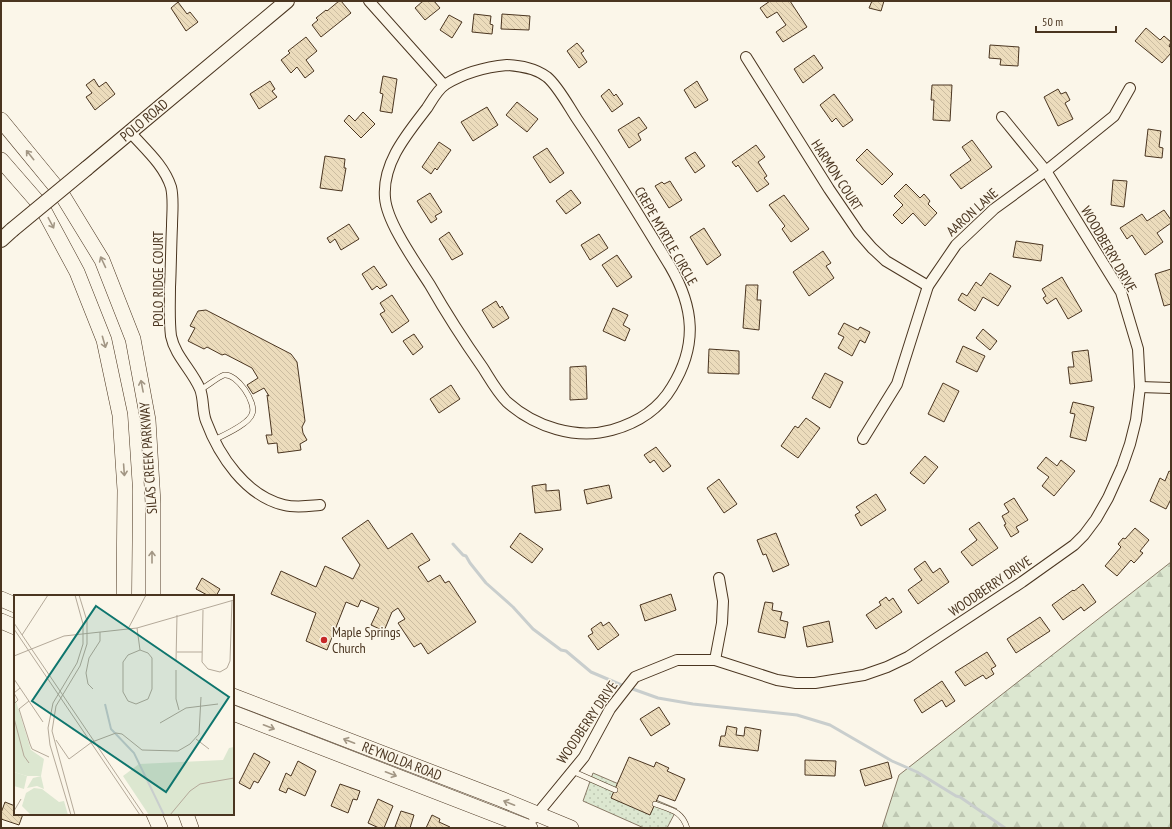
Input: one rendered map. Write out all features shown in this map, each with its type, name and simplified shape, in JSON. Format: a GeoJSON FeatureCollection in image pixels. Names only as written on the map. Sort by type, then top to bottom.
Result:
{"type":"FeatureCollection","features":[{"type":"Feature","properties":{"kind":"main road","name":"POLO ROAD"},"geometry":{"type":"LineString","coordinates":[[1,240],[286,1]]}},
{"type":"Feature","properties":{"kind":"main road","name":"SILAS CREEK PARKWAY"},"geometry":{"type":"LineString","coordinates":[[1,120],[61,193],[102,260],[133,339],[148,420],[153,503],[153,595]]}},
{"type":"Feature","properties":{"kind":"main road","name":"SILAS CREEK PARKWAY"},"geometry":{"type":"LineString","coordinates":[[1,160],[42,207],[77,272],[104,340],[120,415],[125,490],[124,595]]}},
{"type":"Feature","properties":{"kind":"main road"},"geometry":{"type":"LineString","coordinates":[[1,599],[14,605]]}},
{"type":"Feature","properties":{"kind":"main road"},"geometry":{"type":"LineString","coordinates":[[1,622],[14,628]]}},
{"type":"Feature","properties":{"kind":"main road","name":"REYNOLDA ROAD"},"geometry":{"type":"LineString","coordinates":[[234,696],[571,828]]}},
{"type":"Feature","properties":{"kind":"main road","name":"REYNOLDA ROAD"},"geometry":{"type":"LineString","coordinates":[[234,713],[529,828]]}},
{"type":"Feature","properties":{"kind":"main road"},"geometry":{"type":"LineString","coordinates":[[154,815],[160,828]]}},
{"type":"Feature","properties":{"kind":"main road"},"geometry":{"type":"LineString","coordinates":[[186,815],[191,828]]}},
{"type":"Feature","properties":{"kind":"street"},"geometry":{"type":"LineString","coordinates":[[369,1],[444,85]]}},
{"type":"Feature","properties":{"kind":"street","name":"HARMON COURT"},"geometry":{"type":"LineString","coordinates":[[746,56],[829,189],[859,233],[886,261],[928,286]]}},
{"type":"Feature","properties":{"kind":"street","name":"CREPE MYRTLE CIRCLE"},"geometry":{"type":"LineString","coordinates":[[492,66],[521,66],[531,69],[548,78],[598,150],[680,283],[685,296],[690,324],[690,345],[686,359],[671,389],[658,404],[635,422],[603,433],[579,434],[555,429],[541,424],[508,403],[501,396],[475,357],[392,223],[387,209],[385,190],[387,175],[392,161],[398,148],[444,85],[478,70],[492,66]]}},
{"type":"Feature","properties":{"kind":"street","name":"AARON LANE"},"geometry":{"type":"LineString","coordinates":[[863,438],[897,384],[928,286],[956,245],[994,209],[1046,172],[1114,116],[1130,88]]}},
{"type":"Feature","properties":{"kind":"street","name":"WOODBERRY DRIVE"},"geometry":{"type":"LineString","coordinates":[[529,828],[537,814],[584,757],[610,709],[635,677],[677,660],[715,660],[777,680],[796,683],[815,683],[864,676],[898,662],[929,644],[1022,582],[1074,545],[1096,519],[1108,498],[1122,467],[1136,420],[1140,386],[1138,350],[1121,292],[1046,172],[1002,117]]}},
{"type":"Feature","properties":{"kind":"street","name":"POLO RIDGE COURT"},"geometry":{"type":"LineString","coordinates":[[130,132],[162,167],[171,189],[170,304],[172,336],[176,348],[200,390],[206,420],[214,440],[238,475],[252,489],[270,500],[284,505],[300,507],[320,505]]}},
{"type":"Feature","properties":{"kind":"street"},"geometry":{"type":"LineString","coordinates":[[1140,386],[1171,388]]}},
{"type":"Feature","properties":{"kind":"street"},"geometry":{"type":"LineString","coordinates":[[715,660],[722,623],[723,608],[719,578]]}},
{"type":"Feature","properties":{"kind":"lane"},"geometry":{"type":"LineString","coordinates":[[200,390],[223,375],[231,376],[235,378],[244,389],[253,406],[252,414],[246,422],[214,440]]}},
{"type":"Feature","properties":{"kind":"lane"},"geometry":{"type":"LineString","coordinates":[[572,771],[615,790]]}},
{"type":"Feature","properties":{"kind":"lane"},"geometry":{"type":"LineString","coordinates":[[655,804],[681,815],[687,828]]}},
{"type":"Feature","properties":{"kind":"green space"},"geometry":{"type":"Polygon","coordinates":[[[1171,562],[1171,828],[882,828],[899,775],[1171,562]]]}},
{"type":"Feature","properties":{"kind":"green space"},"geometry":{"type":"Polygon","coordinates":[[[593,773],[677,809],[667,828],[644,828],[583,801],[593,773]]]}},
{"type":"Feature","properties":{"kind":"building"},"geometry":{"type":"Polygon","coordinates":[[[341,1],[351,13],[321,37],[312,25],[318,20],[316,18],[341,1]]]}},
{"type":"Feature","properties":{"kind":"building"},"geometry":{"type":"Polygon","coordinates":[[[423,1],[434,1],[440,8],[425,20],[415,8],[423,1]]]}},
{"type":"Feature","properties":{"kind":"building"},"geometry":{"type":"Polygon","coordinates":[[[770,1],[790,1],[807,27],[783,42],[776,32],[786,25],[777,12],[767,18],[760,8],[770,1]]]}},
{"type":"Feature","properties":{"kind":"building"},"geometry":{"type":"Polygon","coordinates":[[[872,1],[884,1],[881,11],[869,8],[872,1]]]}},
{"type":"Feature","properties":{"kind":"building"},"geometry":{"type":"Polygon","coordinates":[[[178,2],[187,14],[190,12],[198,22],[186,31],[171,8],[178,2]]]}},
{"type":"Feature","properties":{"kind":"building"},"geometry":{"type":"Polygon","coordinates":[[[474,14],[491,16],[490,24],[493,25],[492,34],[472,32],[474,14]]]}},
{"type":"Feature","properties":{"kind":"building"},"geometry":{"type":"Polygon","coordinates":[[[502,14],[530,16],[529,30],[501,29],[502,14]]]}},
{"type":"Feature","properties":{"kind":"building"},"geometry":{"type":"Polygon","coordinates":[[[449,15],[462,22],[452,38],[440,30],[449,15]]]}},
{"type":"Feature","properties":{"kind":"building"},"geometry":{"type":"Polygon","coordinates":[[[1146,28],[1160,40],[1164,36],[1171,42],[1169,46],[1171,48],[1171,53],[1162,63],[1135,41],[1146,28]]]}},
{"type":"Feature","properties":{"kind":"building"},"geometry":{"type":"Polygon","coordinates":[[[306,37],[317,51],[306,60],[314,71],[305,78],[297,67],[291,73],[281,60],[290,53],[288,51],[306,37]]]}},
{"type":"Feature","properties":{"kind":"building"},"geometry":{"type":"Polygon","coordinates":[[[577,43],[584,51],[581,53],[587,62],[579,68],[567,51],[577,43]]]}},
{"type":"Feature","properties":{"kind":"building"},"geometry":{"type":"Polygon","coordinates":[[[990,45],[1019,47],[1018,66],[1000,65],[1001,59],[989,58],[990,45]]]}},
{"type":"Feature","properties":{"kind":"building"},"geometry":{"type":"Polygon","coordinates":[[[814,55],[823,68],[803,83],[794,69],[814,55]]]}},
{"type":"Feature","properties":{"kind":"building"},"geometry":{"type":"Polygon","coordinates":[[[383,76],[397,79],[392,113],[380,111],[383,94],[380,93],[383,76]]]}},
{"type":"Feature","properties":{"kind":"building"},"geometry":{"type":"Polygon","coordinates":[[[94,79],[99,87],[106,82],[115,94],[95,110],[86,97],[92,93],[86,85],[94,79]]]}},
{"type":"Feature","properties":{"kind":"building"},"geometry":{"type":"Polygon","coordinates":[[[270,81],[275,89],[272,91],[277,97],[259,109],[250,94],[270,81]]]}},
{"type":"Feature","properties":{"kind":"building"},"geometry":{"type":"Polygon","coordinates":[[[697,81],[708,100],[695,108],[684,90],[697,81]]]}},
{"type":"Feature","properties":{"kind":"building"},"geometry":{"type":"Polygon","coordinates":[[[932,85],[952,85],[950,121],[933,120],[934,100],[931,100],[932,85]]]}},
{"type":"Feature","properties":{"kind":"building"},"geometry":{"type":"Polygon","coordinates":[[[609,89],[614,96],[616,94],[623,104],[612,112],[601,96],[609,89]]]}},
{"type":"Feature","properties":{"kind":"building"},"geometry":{"type":"Polygon","coordinates":[[[1058,89],[1061,94],[1066,92],[1070,100],[1065,103],[1073,119],[1058,126],[1044,97],[1058,89]]]}},
{"type":"Feature","properties":{"kind":"building"},"geometry":{"type":"Polygon","coordinates":[[[834,94],[853,120],[843,127],[836,118],[832,122],[820,105],[834,94]]]}},
{"type":"Feature","properties":{"kind":"building"},"geometry":{"type":"Polygon","coordinates":[[[517,102],[538,119],[527,132],[506,115],[517,102]]]}},
{"type":"Feature","properties":{"kind":"building"},"geometry":{"type":"Polygon","coordinates":[[[487,107],[498,125],[473,141],[461,122],[487,107]]]}},
{"type":"Feature","properties":{"kind":"building"},"geometry":{"type":"Polygon","coordinates":[[[363,112],[375,124],[361,138],[344,121],[349,115],[355,121],[363,112]]]}},
{"type":"Feature","properties":{"kind":"building"},"geometry":{"type":"Polygon","coordinates":[[[639,117],[647,128],[638,134],[641,140],[629,148],[618,130],[639,117]]]}},
{"type":"Feature","properties":{"kind":"building"},"geometry":{"type":"Polygon","coordinates":[[[1148,129],[1161,131],[1159,147],[1163,148],[1162,158],[1145,156],[1148,129]]]}},
{"type":"Feature","properties":{"kind":"building"},"geometry":{"type":"Polygon","coordinates":[[[972,140],[992,167],[961,189],[950,175],[971,160],[962,147],[972,140]]]}},
{"type":"Feature","properties":{"kind":"building"},"geometry":{"type":"Polygon","coordinates":[[[439,142],[451,150],[437,170],[435,168],[431,174],[422,167],[439,142]]]}},
{"type":"Feature","properties":{"kind":"building"},"geometry":{"type":"Polygon","coordinates":[[[756,145],[765,157],[758,162],[767,176],[764,178],[769,184],[757,192],[738,165],[736,167],[732,162],[756,145]]]}},
{"type":"Feature","properties":{"kind":"building"},"geometry":{"type":"Polygon","coordinates":[[[547,148],[564,173],[550,183],[533,157],[547,148]]]}},
{"type":"Feature","properties":{"kind":"building"},"geometry":{"type":"Polygon","coordinates":[[[867,149],[893,174],[882,185],[856,160],[867,149]]]}},
{"type":"Feature","properties":{"kind":"building"},"geometry":{"type":"Polygon","coordinates":[[[695,152],[705,166],[695,173],[685,158],[695,152]]]}},
{"type":"Feature","properties":{"kind":"building"},"geometry":{"type":"Polygon","coordinates":[[[325,156],[345,159],[344,168],[346,168],[342,191],[320,188],[325,156]]]}},
{"type":"Feature","properties":{"kind":"building"},"geometry":{"type":"Polygon","coordinates":[[[1113,180],[1127,181],[1124,207],[1111,205],[1113,180]]]}},
{"type":"Feature","properties":{"kind":"building"},"geometry":{"type":"Polygon","coordinates":[[[670,181],[682,200],[669,208],[655,186],[662,182],[664,184],[670,181]]]}},
{"type":"Feature","properties":{"kind":"building"},"geometry":{"type":"Polygon","coordinates":[[[906,184],[920,198],[924,194],[930,201],[928,204],[937,213],[925,226],[913,213],[902,224],[893,215],[903,205],[894,196],[906,184]]]}},
{"type":"Feature","properties":{"kind":"building"},"geometry":{"type":"Polygon","coordinates":[[[571,190],[581,203],[566,214],[556,201],[571,190]]]}},
{"type":"Feature","properties":{"kind":"building"},"geometry":{"type":"Polygon","coordinates":[[[430,193],[442,212],[435,216],[437,219],[431,223],[417,201],[430,193]]]}},
{"type":"Feature","properties":{"kind":"building"},"geometry":{"type":"Polygon","coordinates":[[[784,195],[809,229],[791,242],[782,229],[785,226],[769,205],[784,195]]]}},
{"type":"Feature","properties":{"kind":"building"},"geometry":{"type":"Polygon","coordinates":[[[1164,210],[1171,220],[1171,223],[1157,233],[1163,242],[1145,255],[1132,235],[1127,239],[1120,228],[1142,214],[1147,221],[1164,210]]]}},
{"type":"Feature","properties":{"kind":"building"},"geometry":{"type":"Polygon","coordinates":[[[349,224],[359,239],[341,250],[335,239],[330,243],[327,238],[349,224]]]}},
{"type":"Feature","properties":{"kind":"building"},"geometry":{"type":"Polygon","coordinates":[[[704,228],[721,255],[707,265],[690,237],[704,228]]]}},
{"type":"Feature","properties":{"kind":"building"},"geometry":{"type":"Polygon","coordinates":[[[449,232],[463,254],[452,260],[439,239],[449,232]]]}},
{"type":"Feature","properties":{"kind":"building"},"geometry":{"type":"Polygon","coordinates":[[[599,234],[608,248],[590,260],[581,245],[599,234]]]}},
{"type":"Feature","properties":{"kind":"building"},"geometry":{"type":"Polygon","coordinates":[[[1016,241],[1043,245],[1041,261],[1013,257],[1016,241]]]}},
{"type":"Feature","properties":{"kind":"building"},"geometry":{"type":"Polygon","coordinates":[[[823,251],[831,263],[826,266],[834,278],[809,296],[793,272],[823,251]]]}},
{"type":"Feature","properties":{"kind":"building"},"geometry":{"type":"Polygon","coordinates":[[[617,255],[632,277],[617,287],[602,265],[617,255]]]}},
{"type":"Feature","properties":{"kind":"building"},"geometry":{"type":"Polygon","coordinates":[[[374,266],[387,285],[380,289],[377,286],[372,290],[362,274],[374,266]]]}},
{"type":"Feature","properties":{"kind":"building"},"geometry":{"type":"Polygon","coordinates":[[[1171,269],[1171,304],[1164,306],[1155,274],[1171,269]]]}},
{"type":"Feature","properties":{"kind":"building"},"geometry":{"type":"Polygon","coordinates":[[[990,273],[1011,286],[998,306],[983,297],[975,311],[958,300],[962,293],[967,296],[976,282],[981,286],[990,273]]]}},
{"type":"Feature","properties":{"kind":"building"},"geometry":{"type":"Polygon","coordinates":[[[1062,277],[1082,311],[1068,319],[1056,298],[1047,304],[1043,298],[1046,296],[1042,289],[1062,277]]]}},
{"type":"Feature","properties":{"kind":"building"},"geometry":{"type":"Polygon","coordinates":[[[746,285],[758,285],[757,300],[761,300],[759,330],[743,328],[746,285]]]}},
{"type":"Feature","properties":{"kind":"building"},"geometry":{"type":"Polygon","coordinates":[[[392,295],[409,321],[392,333],[380,314],[385,311],[380,303],[392,295]]]}},
{"type":"Feature","properties":{"kind":"building"},"geometry":{"type":"Polygon","coordinates":[[[496,301],[500,308],[502,306],[509,318],[493,328],[482,310],[496,301]]]}},
{"type":"Feature","properties":{"kind":"building"},"geometry":{"type":"Polygon","coordinates":[[[613,308],[628,315],[623,325],[630,329],[625,341],[603,331],[613,308]]]}},
{"type":"Feature","properties":{"kind":"building"},"geometry":{"type":"Polygon","coordinates":[[[206,310],[291,354],[297,362],[305,421],[302,427],[303,433],[307,440],[300,444],[301,450],[278,453],[277,443],[268,444],[266,435],[272,435],[267,395],[269,396],[264,388],[253,394],[247,385],[258,378],[252,368],[225,354],[222,355],[207,347],[204,349],[188,341],[195,328],[190,326],[198,311],[206,310]]]}},
{"type":"Feature","properties":{"kind":"building"},"geometry":{"type":"Polygon","coordinates":[[[844,323],[858,330],[860,327],[870,332],[865,343],[860,340],[852,356],[838,348],[844,337],[838,334],[844,323]]]}},
{"type":"Feature","properties":{"kind":"building"},"geometry":{"type":"Polygon","coordinates":[[[983,329],[997,341],[990,350],[976,338],[983,329]]]}},
{"type":"Feature","properties":{"kind":"building"},"geometry":{"type":"Polygon","coordinates":[[[414,334],[423,347],[413,355],[403,341],[414,334]]]}},
{"type":"Feature","properties":{"kind":"building"},"geometry":{"type":"Polygon","coordinates":[[[963,346],[985,356],[977,372],[956,362],[963,346]]]}},
{"type":"Feature","properties":{"kind":"building"},"geometry":{"type":"Polygon","coordinates":[[[709,349],[739,351],[739,374],[708,373],[709,349]]]}},
{"type":"Feature","properties":{"kind":"building"},"geometry":{"type":"Polygon","coordinates":[[[1088,350],[1092,381],[1070,384],[1068,367],[1074,367],[1072,352],[1088,350]]]}},
{"type":"Feature","properties":{"kind":"building"},"geometry":{"type":"Polygon","coordinates":[[[586,366],[587,399],[570,400],[570,367],[586,366]]]}},
{"type":"Feature","properties":{"kind":"building"},"geometry":{"type":"Polygon","coordinates":[[[825,373],[843,382],[830,408],[812,398],[825,373]]]}},
{"type":"Feature","properties":{"kind":"building"},"geometry":{"type":"Polygon","coordinates":[[[943,383],[959,391],[944,422],[928,414],[943,383]]]}},
{"type":"Feature","properties":{"kind":"building"},"geometry":{"type":"Polygon","coordinates":[[[451,385],[460,399],[439,413],[430,399],[451,385]]]}},
{"type":"Feature","properties":{"kind":"building"},"geometry":{"type":"Polygon","coordinates":[[[1073,402],[1094,407],[1086,441],[1070,437],[1075,414],[1070,413],[1073,402]]]}},
{"type":"Feature","properties":{"kind":"building"},"geometry":{"type":"Polygon","coordinates":[[[806,418],[820,428],[798,458],[781,446],[795,426],[798,428],[806,418]]]}},
{"type":"Feature","properties":{"kind":"building"},"geometry":{"type":"Polygon","coordinates":[[[656,447],[671,466],[663,472],[654,460],[650,463],[644,455],[656,447]]]}},
{"type":"Feature","properties":{"kind":"building"},"geometry":{"type":"Polygon","coordinates":[[[925,456],[938,467],[924,484],[910,473],[925,456]]]}},
{"type":"Feature","properties":{"kind":"building"},"geometry":{"type":"Polygon","coordinates":[[[1046,457],[1057,466],[1061,460],[1075,471],[1054,496],[1042,486],[1049,477],[1037,468],[1046,457]]]}},
{"type":"Feature","properties":{"kind":"building"},"geometry":{"type":"Polygon","coordinates":[[[1169,471],[1171,472],[1171,499],[1166,509],[1150,501],[1160,478],[1165,481],[1169,471]]]}},
{"type":"Feature","properties":{"kind":"building"},"geometry":{"type":"Polygon","coordinates":[[[719,479],[737,504],[724,513],[707,488],[719,479]]]}},
{"type":"Feature","properties":{"kind":"building"},"geometry":{"type":"Polygon","coordinates":[[[546,484],[546,491],[559,490],[561,510],[535,513],[532,486],[546,484]]]}},
{"type":"Feature","properties":{"kind":"building"},"geometry":{"type":"Polygon","coordinates":[[[609,485],[612,498],[587,504],[584,490],[609,485]]]}},
{"type":"Feature","properties":{"kind":"building"},"geometry":{"type":"Polygon","coordinates":[[[876,494],[886,510],[861,526],[855,515],[860,512],[856,507],[876,494]]]}},
{"type":"Feature","properties":{"kind":"building"},"geometry":{"type":"Polygon","coordinates":[[[1014,498],[1028,520],[1016,527],[1019,532],[1011,537],[1004,525],[1006,524],[1002,516],[1009,512],[1004,504],[1014,498]]]}},
{"type":"Feature","properties":{"kind":"building"},"geometry":{"type":"Polygon","coordinates":[[[368,520],[388,549],[412,533],[430,560],[418,567],[428,582],[440,575],[445,583],[449,581],[476,622],[428,654],[421,643],[414,647],[398,623],[405,619],[398,608],[392,612],[384,631],[371,625],[379,608],[361,600],[358,607],[346,602],[327,650],[306,641],[316,613],[271,594],[281,571],[316,587],[325,566],[353,579],[360,565],[342,538],[368,520]]]}},
{"type":"Feature","properties":{"kind":"building"},"geometry":{"type":"Polygon","coordinates":[[[979,522],[998,548],[972,566],[961,552],[977,540],[969,529],[979,522]]]}},
{"type":"Feature","properties":{"kind":"building"},"geometry":{"type":"Polygon","coordinates":[[[1135,528],[1149,540],[1140,551],[1143,553],[1134,563],[1131,560],[1117,576],[1105,566],[1121,547],[1118,544],[1135,528]]]}},
{"type":"Feature","properties":{"kind":"building"},"geometry":{"type":"Polygon","coordinates":[[[520,533],[543,549],[532,563],[510,547],[520,533]]]}},
{"type":"Feature","properties":{"kind":"building"},"geometry":{"type":"Polygon","coordinates":[[[776,533],[789,565],[773,572],[766,554],[763,555],[757,540],[776,533]]]}},
{"type":"Feature","properties":{"kind":"building"},"geometry":{"type":"Polygon","coordinates":[[[925,561],[933,573],[940,568],[949,582],[918,604],[908,590],[922,580],[914,569],[925,561]]]}},
{"type":"Feature","properties":{"kind":"building"},"geometry":{"type":"Polygon","coordinates":[[[202,578],[220,589],[217,595],[207,595],[196,589],[202,578]]]}},
{"type":"Feature","properties":{"kind":"building"},"geometry":{"type":"Polygon","coordinates":[[[1083,584],[1096,602],[1084,611],[1081,607],[1063,620],[1052,605],[1083,584]]]}},
{"type":"Feature","properties":{"kind":"building"},"geometry":{"type":"Polygon","coordinates":[[[671,594],[676,610],[645,621],[640,605],[671,594]]]}},
{"type":"Feature","properties":{"kind":"building"},"geometry":{"type":"Polygon","coordinates":[[[886,597],[889,601],[893,598],[902,612],[876,629],[866,615],[881,605],[879,602],[886,597]]]}},
{"type":"Feature","properties":{"kind":"building"},"geometry":{"type":"Polygon","coordinates":[[[765,602],[773,603],[772,610],[782,612],[780,620],[788,622],[785,638],[758,632],[765,602]]]}},
{"type":"Feature","properties":{"kind":"building"},"geometry":{"type":"Polygon","coordinates":[[[1040,617],[1050,631],[1016,653],[1007,639],[1040,617]]]}},
{"type":"Feature","properties":{"kind":"building"},"geometry":{"type":"Polygon","coordinates":[[[829,621],[833,642],[807,647],[803,627],[829,621]]]}},
{"type":"Feature","properties":{"kind":"building"},"geometry":{"type":"Polygon","coordinates":[[[601,622],[603,626],[609,622],[619,635],[598,650],[588,636],[593,633],[591,629],[601,622]]]}},
{"type":"Feature","properties":{"kind":"building"},"geometry":{"type":"Polygon","coordinates":[[[987,652],[996,666],[991,669],[994,674],[986,679],[983,675],[965,686],[955,672],[987,652]]]}},
{"type":"Feature","properties":{"kind":"building"},"geometry":{"type":"Polygon","coordinates":[[[942,681],[955,701],[946,707],[942,700],[922,713],[914,700],[942,681]]]}},
{"type":"Feature","properties":{"kind":"building"},"geometry":{"type":"Polygon","coordinates":[[[659,707],[670,724],[651,736],[640,719],[659,707]]]}},
{"type":"Feature","properties":{"kind":"building"},"geometry":{"type":"Polygon","coordinates":[[[727,726],[737,728],[736,735],[744,736],[745,727],[761,730],[758,751],[719,746],[721,736],[725,736],[727,726]]]}},
{"type":"Feature","properties":{"kind":"building"},"geometry":{"type":"Polygon","coordinates":[[[254,753],[270,762],[258,783],[254,781],[250,789],[239,783],[254,753]]]}},
{"type":"Feature","properties":{"kind":"building"},"geometry":{"type":"Polygon","coordinates":[[[629,757],[654,767],[656,762],[669,768],[667,771],[685,779],[675,801],[659,795],[650,815],[611,798],[629,757]]]}},
{"type":"Feature","properties":{"kind":"building"},"geometry":{"type":"Polygon","coordinates":[[[805,760],[836,761],[835,776],[805,775],[805,760]]]}},
{"type":"Feature","properties":{"kind":"building"},"geometry":{"type":"Polygon","coordinates":[[[298,761],[316,771],[305,796],[288,788],[286,793],[279,790],[286,773],[291,776],[298,761]]]}},
{"type":"Feature","properties":{"kind":"building"},"geometry":{"type":"Polygon","coordinates":[[[888,762],[892,778],[865,786],[860,770],[888,762]]]}},
{"type":"Feature","properties":{"kind":"building"},"geometry":{"type":"Polygon","coordinates":[[[340,784],[360,791],[357,800],[353,799],[348,813],[331,806],[340,784]]]}},
{"type":"Feature","properties":{"kind":"building"},"geometry":{"type":"Polygon","coordinates":[[[378,799],[393,806],[384,828],[379,828],[368,823],[378,799]]]}},
{"type":"Feature","properties":{"kind":"building"},"geometry":{"type":"Polygon","coordinates":[[[5,802],[14,806],[14,815],[23,815],[19,825],[1,819],[1,813],[5,802]]]}},
{"type":"Feature","properties":{"kind":"building"},"geometry":{"type":"Polygon","coordinates":[[[401,811],[414,815],[410,828],[395,827],[401,811]]]}},
{"type":"Feature","properties":{"kind":"building"},"geometry":{"type":"Polygon","coordinates":[[[432,815],[440,819],[439,822],[450,827],[426,828],[432,815]]]}},
{"type":"Feature","properties":{"kind":"waterway"},"geometry":{"type":"LineString","coordinates":[[453,544],[463,555],[466,556],[486,583],[513,607],[533,629],[561,650],[566,651],[591,672],[624,686]]}},
{"type":"Feature","properties":{"kind":"waterway"},"geometry":{"type":"LineString","coordinates":[[630,688],[658,698],[693,704],[797,715],[830,725],[892,761],[917,772],[960,797],[1005,828]]}},
{"type":"Feature","properties":{"kind":"place","name":"Maple Springs Church"},"geometry":{"type":"Point","coordinates":[324,640]}}]}
